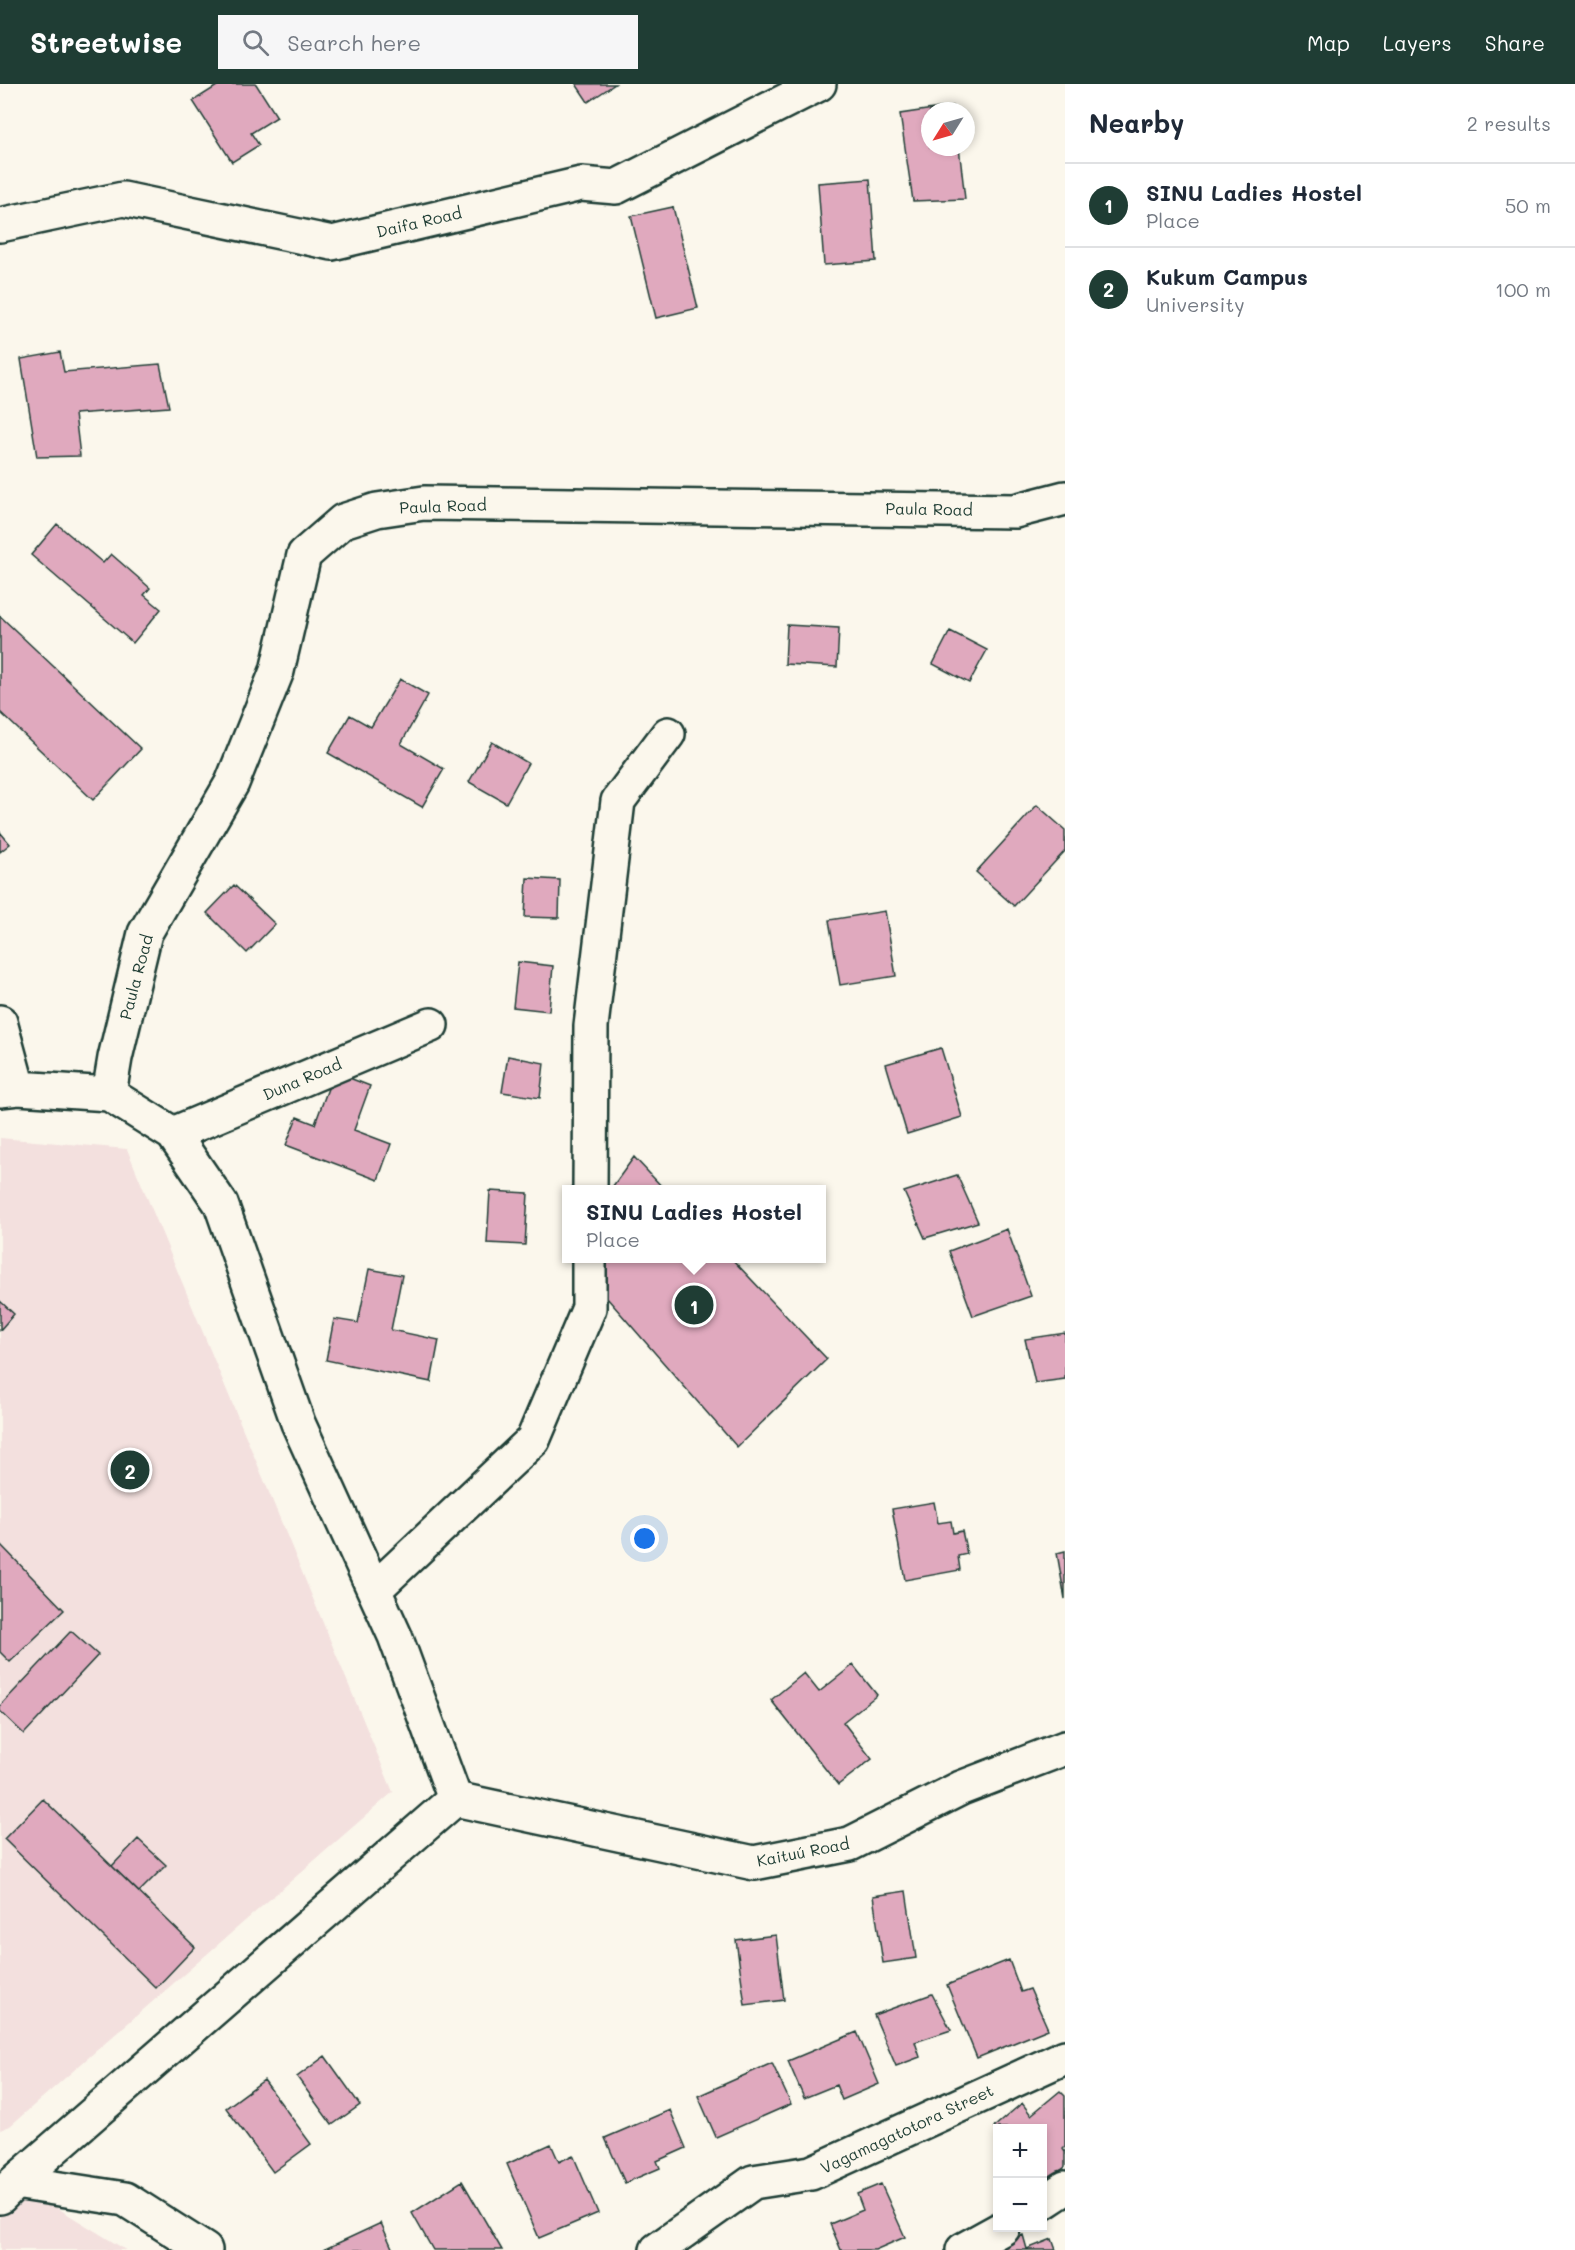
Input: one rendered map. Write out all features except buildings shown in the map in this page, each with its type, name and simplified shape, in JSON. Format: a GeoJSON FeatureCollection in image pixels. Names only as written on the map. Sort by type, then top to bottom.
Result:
{"type":"FeatureCollection","features":[{"type":"Feature","properties":{"kind":"street","name":"Daifa Road"},"geometry":{"type":"LineString","coordinates":[[0,225],[123,199],[332,243],[581,183],[616,187],[819,84]]}},
{"type":"Feature","properties":{"kind":"street","name":"Paula Road"},"geometry":{"type":"LineString","coordinates":[[109,1094],[115,1058],[145,933],[232,783],[277,671],[304,555],[343,521],[376,510],[424,503],[1015,510],[1065,498]]}},
{"type":"Feature","properties":{"kind":"street"},"geometry":{"type":"LineString","coordinates":[[590,1185],[591,1026],[618,801],[668,734]]}},
{"type":"Feature","properties":{"kind":"street"},"geometry":{"type":"LineString","coordinates":[[0,1022],[9,1089],[109,1094],[173,1134],[222,1204],[298,1423],[395,1636],[454,1799],[7,2189]]}},
{"type":"Feature","properties":{"kind":"street","name":"Duna Road"},"geometry":{"type":"LineString","coordinates":[[173,1134],[431,1025]]}},
{"type":"Feature","properties":{"kind":"street"},"geometry":{"type":"LineString","coordinates":[[374,1590],[532,1440],[589,1308],[589,1263]]}},
{"type":"Feature","properties":{"kind":"street","name":"Kaituú Road"},"geometry":{"type":"LineString","coordinates":[[454,1799],[754,1863],[850,1844],[961,1788],[1065,1748]]}},
{"type":"Feature","properties":{"kind":"street","name":"Vagamagatotora Street"},"geometry":{"type":"LineString","coordinates":[[657,2250],[753,2182],[811,2173],[1065,2057]]}},
{"type":"Feature","properties":{"kind":"street"},"geometry":{"type":"LineString","coordinates":[[1047,2200],[1065,2188]]}},
{"type":"Feature","properties":{"kind":"street"},"geometry":{"type":"LineString","coordinates":[[7,2189],[125,2199],[205,2250]]}},
{"type":"Feature","properties":{"kind":"street"},"geometry":{"type":"LineString","coordinates":[[963,2250],[996,2232]]}},
{"type":"Feature","properties":{"kind":"shaded area"},"geometry":{"type":"Polygon","coordinates":[[[0,1138],[127,1149],[393,1792],[10,2126],[0,2130],[0,1138]]]}},
{"type":"Feature","properties":{"kind":"shaded area"},"geometry":{"type":"Polygon","coordinates":[[[15,2182],[126,2250],[0,2250],[0,2197],[15,2182]]]}},
{"type":"Feature","properties":{"kind":"place","name":"SINU Ladies Hostel"},"geometry":{"type":"Point","coordinates":[694,1305]}},
{"type":"Feature","properties":{"kind":"place","name":"Kukum Campus"},"geometry":{"type":"Point","coordinates":[130,1470]}}]}
